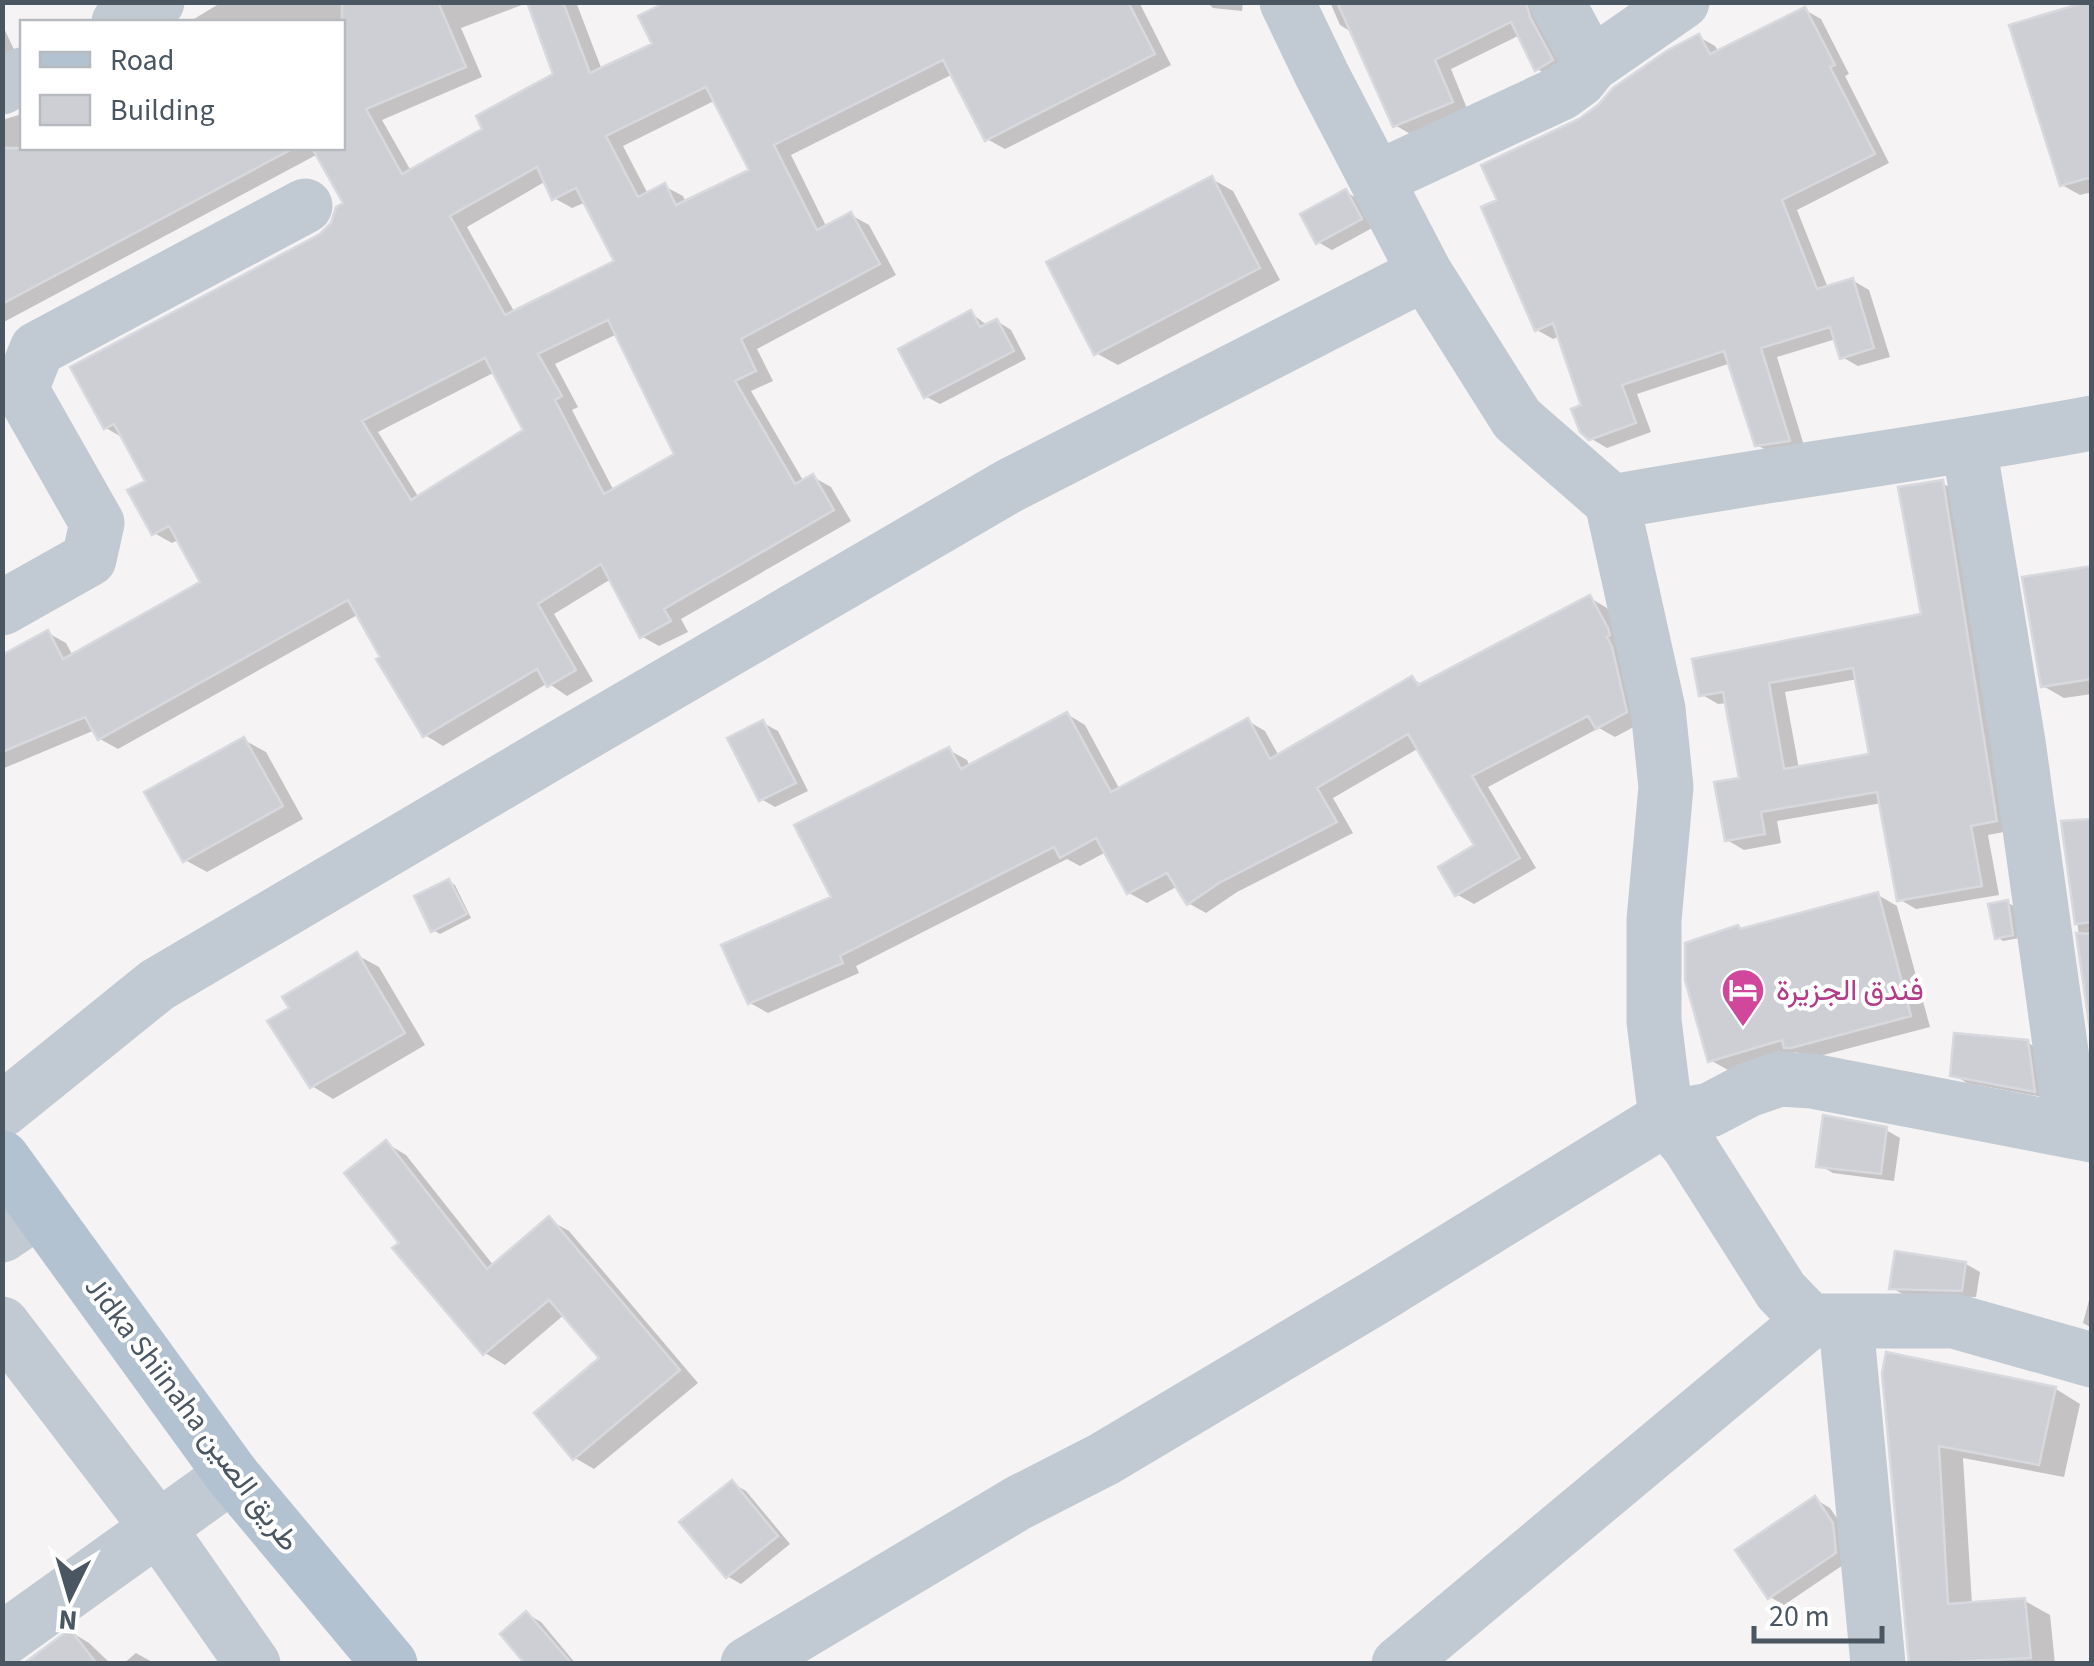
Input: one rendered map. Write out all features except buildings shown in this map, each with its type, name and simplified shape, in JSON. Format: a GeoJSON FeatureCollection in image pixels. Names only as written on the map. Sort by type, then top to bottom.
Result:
{"type":"FeatureCollection","features":[{"type":"Feature","properties":{"kind":"main road","name":"Jidka Shiinaha طريق الصين"},"geometry":{"type":"LineString","coordinates":[[2,1158],[21,1222],[390,1664]]}},
{"type":"Feature","properties":{"kind":"street"},"geometry":{"type":"LineString","coordinates":[[123,20],[158,2]]}},
{"type":"Feature","properties":{"kind":"street"},"geometry":{"type":"LineString","coordinates":[[1288,2],[1425,272],[1517,419],[1612,502],[1658,708],[1666,787],[1654,920],[1654,1021],[1666,1118],[1689,1146],[1781,1290],[1828,1322],[1954,1321],[2092,1360]]}},
{"type":"Feature","properties":{"kind":"street"},"geometry":{"type":"LineString","coordinates":[[1557,2],[1590,64]]}},
{"type":"Feature","properties":{"kind":"street"},"geometry":{"type":"LineString","coordinates":[[1376,179],[1562,93],[1580,80],[1590,64],[1682,2]]}},
{"type":"Feature","properties":{"kind":"street"},"geometry":{"type":"LineString","coordinates":[[2,608],[88,559],[97,524],[21,389],[37,349],[305,206]]}},
{"type":"Feature","properties":{"kind":"street"},"geometry":{"type":"LineString","coordinates":[[2,1110],[156,985],[510,776],[1009,486],[1425,272]]}},
{"type":"Feature","properties":{"kind":"street"},"geometry":{"type":"LineString","coordinates":[[1612,502],[2092,423]]}},
{"type":"Feature","properties":{"kind":"street"},"geometry":{"type":"LineString","coordinates":[[748,1664],[986,1522],[1104,1459],[1666,1118],[1710,1110],[1780,1079],[1812,1081],[2082,1133],[1969,446]]}},
{"type":"Feature","properties":{"kind":"street"},"geometry":{"type":"LineString","coordinates":[[1399,1664],[1828,1322]]}},
{"type":"Feature","properties":{"kind":"street"},"geometry":{"type":"LineString","coordinates":[[1828,1322],[1878,1664]]}},
{"type":"Feature","properties":{"kind":"street"},"geometry":{"type":"LineString","coordinates":[[2,1324],[158,1528],[254,1664]]}},
{"type":"Feature","properties":{"kind":"street"},"geometry":{"type":"LineString","coordinates":[[2,1640],[232,1475]]}},
{"type":"Feature","properties":{"kind":"place","name":"فندق الجزيرة"},"geometry":{"type":"Point","coordinates":[1743,1028]}}]}
